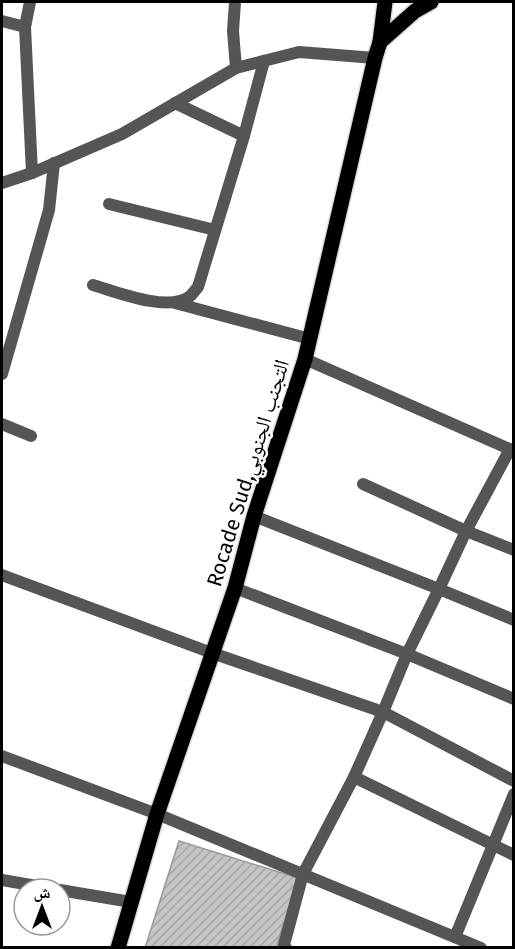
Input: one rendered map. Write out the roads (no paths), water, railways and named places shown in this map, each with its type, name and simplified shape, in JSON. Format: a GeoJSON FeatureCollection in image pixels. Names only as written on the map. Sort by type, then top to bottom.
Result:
{"type":"FeatureCollection","features":[{"type":"Feature","properties":{"kind":"main road","name":"Rocade Sud,التجنب الجنوبي"},"geometry":{"type":"LineString","coordinates":[[118,948],[157,814],[235,588],[254,516],[305,358],[380,42],[385,2]]}},
{"type":"Feature","properties":{"kind":"main road"},"geometry":{"type":"LineString","coordinates":[[380,42],[415,11],[431,2]]}},
{"type":"Feature","properties":{"kind":"street"},"geometry":{"type":"LineString","coordinates":[[30,2],[25,27],[32,173]]}},
{"type":"Feature","properties":{"kind":"street"},"geometry":{"type":"LineString","coordinates":[[234,2],[233,31],[236,68]]}},
{"type":"Feature","properties":{"kind":"street"},"geometry":{"type":"LineString","coordinates":[[2,21],[25,27]]}},
{"type":"Feature","properties":{"kind":"street"},"geometry":{"type":"LineString","coordinates":[[2,183],[32,173],[122,134],[236,68],[299,52],[375,58]]}},
{"type":"Feature","properties":{"kind":"street"},"geometry":{"type":"LineString","coordinates":[[173,302],[189,297],[198,287],[244,136],[264,61]]}},
{"type":"Feature","properties":{"kind":"street"},"geometry":{"type":"LineString","coordinates":[[175,103],[244,136]]}},
{"type":"Feature","properties":{"kind":"street"},"geometry":{"type":"LineString","coordinates":[[2,374],[50,210],[54,163]]}},
{"type":"Feature","properties":{"kind":"street"},"geometry":{"type":"LineString","coordinates":[[109,204],[215,230]]}},
{"type":"Feature","properties":{"kind":"street"},"geometry":{"type":"LineString","coordinates":[[93,285],[156,302],[173,302],[310,339]]}},
{"type":"Feature","properties":{"kind":"street"},"geometry":{"type":"LineString","coordinates":[[286,948],[284,945],[303,874],[354,777],[407,654],[466,531],[512,450],[305,358]]}},
{"type":"Feature","properties":{"kind":"street"},"geometry":{"type":"LineString","coordinates":[[2,424],[31,436]]}},
{"type":"Feature","properties":{"kind":"street"},"geometry":{"type":"LineString","coordinates":[[363,484],[513,550]]}},
{"type":"Feature","properties":{"kind":"street"},"geometry":{"type":"LineString","coordinates":[[254,516],[513,620]]}},
{"type":"Feature","properties":{"kind":"street"},"geometry":{"type":"LineString","coordinates":[[2,574],[212,653],[383,712],[513,781]]}},
{"type":"Feature","properties":{"kind":"street"},"geometry":{"type":"LineString","coordinates":[[235,588],[407,654],[513,699]]}},
{"type":"Feature","properties":{"kind":"street"},"geometry":{"type":"LineString","coordinates":[[2,756],[157,814],[481,948]]}},
{"type":"Feature","properties":{"kind":"street"},"geometry":{"type":"LineString","coordinates":[[354,777],[513,855]]}},
{"type":"Feature","properties":{"kind":"street"},"geometry":{"type":"LineString","coordinates":[[454,937],[513,794]]}},
{"type":"Feature","properties":{"kind":"street"},"geometry":{"type":"LineString","coordinates":[[72,892],[131,902]]}}]}
